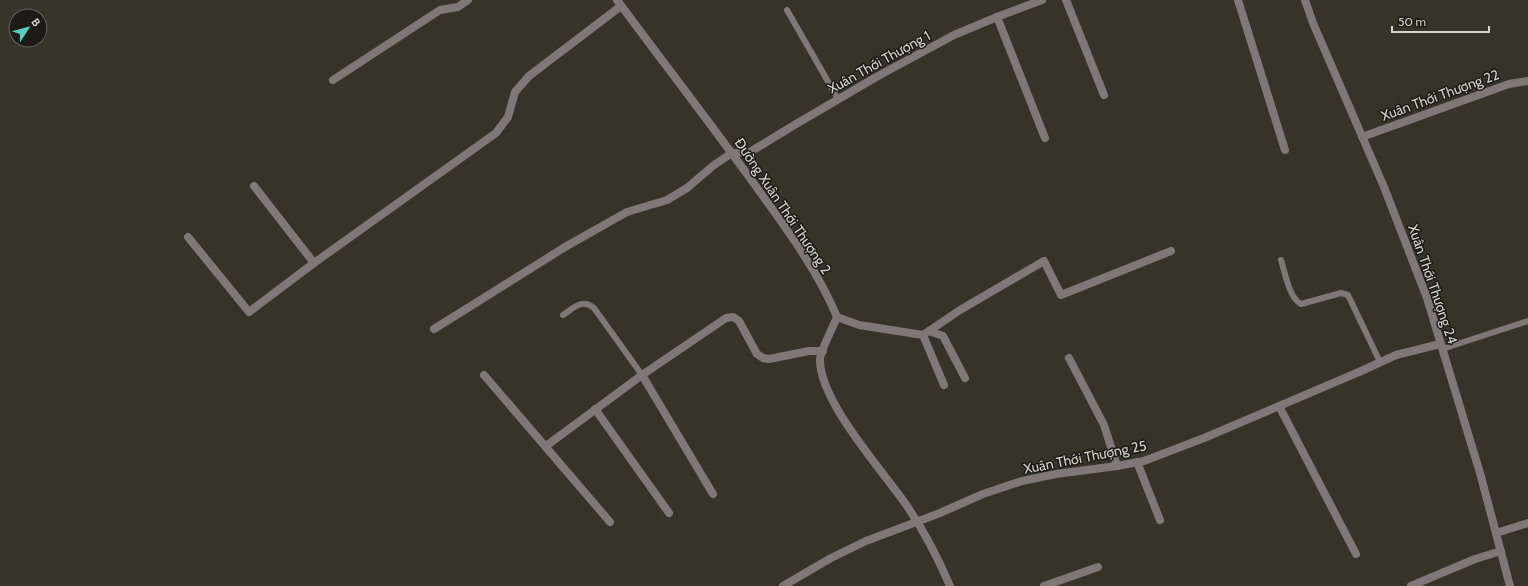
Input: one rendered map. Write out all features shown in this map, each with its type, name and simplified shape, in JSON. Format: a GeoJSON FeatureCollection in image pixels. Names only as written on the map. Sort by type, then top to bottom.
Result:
{"type":"FeatureCollection","features":[{"type":"Feature","properties":{"kind":"street"},"geometry":{"type":"LineString","coordinates":[[333,80],[440,10],[458,7],[468,0]]}},
{"type":"Feature","properties":{"kind":"street","name":"Xuân Thới Thượng 1"},"geometry":{"type":"LineString","coordinates":[[732,153],[750,152],[838,99],[954,35],[1042,0]]}},
{"type":"Feature","properties":{"kind":"street"},"geometry":{"type":"LineString","coordinates":[[1066,0],[1104,95]]}},
{"type":"Feature","properties":{"kind":"street"},"geometry":{"type":"LineString","coordinates":[[1238,0],[1285,150]]}},
{"type":"Feature","properties":{"kind":"street","name":"Xuân Thới Thượng 24"},"geometry":{"type":"LineString","coordinates":[[1305,0],[1313,23],[1384,187],[1422,286],[1480,473],[1510,586]]}},
{"type":"Feature","properties":{"kind":"street"},"geometry":{"type":"LineString","coordinates":[[188,237],[249,312],[314,262],[496,133],[508,117],[515,92],[529,76],[619,3]]}},
{"type":"Feature","properties":{"kind":"street","name":"Đường Xuân Thới Thượng 2"},"geometry":{"type":"LineString","coordinates":[[619,3],[732,153],[798,244],[827,294],[837,317]]}},
{"type":"Feature","properties":{"kind":"street"},"geometry":{"type":"LineString","coordinates":[[997,17],[1045,138]]}},
{"type":"Feature","properties":{"kind":"street","name":"Xuân Thới Thượng 22"},"geometry":{"type":"LineString","coordinates":[[1362,137],[1509,84],[1528,81]]}},
{"type":"Feature","properties":{"kind":"street"},"geometry":{"type":"LineString","coordinates":[[434,329],[565,247],[627,212],[667,200],[687,188],[714,165],[732,153]]}},
{"type":"Feature","properties":{"kind":"street"},"geometry":{"type":"LineString","coordinates":[[254,186],[314,262]]}},
{"type":"Feature","properties":{"kind":"street"},"geometry":{"type":"LineString","coordinates":[[926,333],[960,310],[1044,261],[1061,295],[1171,251]]}},
{"type":"Feature","properties":{"kind":"street"},"geometry":{"type":"LineString","coordinates":[[546,446],[642,375],[726,318],[733,317],[739,321],[757,354],[763,358],[770,359],[810,351],[823,351]]}},
{"type":"Feature","properties":{"kind":"street"},"geometry":{"type":"LineString","coordinates":[[950,586],[939,559],[917,521],[859,442],[827,390],[820,358],[837,317],[859,325],[943,336],[965,378]]}},
{"type":"Feature","properties":{"kind":"street"},"geometry":{"type":"LineString","coordinates":[[926,333],[944,385]]}},
{"type":"Feature","properties":{"kind":"street","name":"Xuân Thới Thượng 25"},"geometry":{"type":"LineString","coordinates":[[783,586],[831,558],[866,541],[917,521],[940,514],[983,494],[1022,481],[1056,474],[1137,462],[1204,438],[1396,355],[1441,346]]}},
{"type":"Feature","properties":{"kind":"street"},"geometry":{"type":"LineString","coordinates":[[1069,358],[1104,425],[1117,466]]}},
{"type":"Feature","properties":{"kind":"street"},"geometry":{"type":"LineString","coordinates":[[484,375],[610,522]]}},
{"type":"Feature","properties":{"kind":"street"},"geometry":{"type":"LineString","coordinates":[[642,375],[713,494]]}},
{"type":"Feature","properties":{"kind":"street"},"geometry":{"type":"LineString","coordinates":[[1280,406],[1356,554]]}},
{"type":"Feature","properties":{"kind":"street"},"geometry":{"type":"LineString","coordinates":[[595,409],[669,513]]}},
{"type":"Feature","properties":{"kind":"street"},"geometry":{"type":"LineString","coordinates":[[1137,462],[1160,520]]}},
{"type":"Feature","properties":{"kind":"street"},"geometry":{"type":"LineString","coordinates":[[1496,533],[1528,523]]}},
{"type":"Feature","properties":{"kind":"street"},"geometry":{"type":"LineString","coordinates":[[1411,586],[1475,559],[1501,551]]}},
{"type":"Feature","properties":{"kind":"street"},"geometry":{"type":"LineString","coordinates":[[1044,586],[1098,566]]}},
{"type":"Feature","properties":{"kind":"lane"},"geometry":{"type":"LineString","coordinates":[[787,10],[838,99]]}},
{"type":"Feature","properties":{"kind":"lane"},"geometry":{"type":"LineString","coordinates":[[1281,260],[1292,295],[1296,301],[1301,304],[1341,293],[1348,295],[1380,362]]}},
{"type":"Feature","properties":{"kind":"lane"},"geometry":{"type":"LineString","coordinates":[[563,315],[580,304],[589,303],[642,375]]}},
{"type":"Feature","properties":{"kind":"lane"},"geometry":{"type":"LineString","coordinates":[[1441,346],[1528,321]]}}]}
